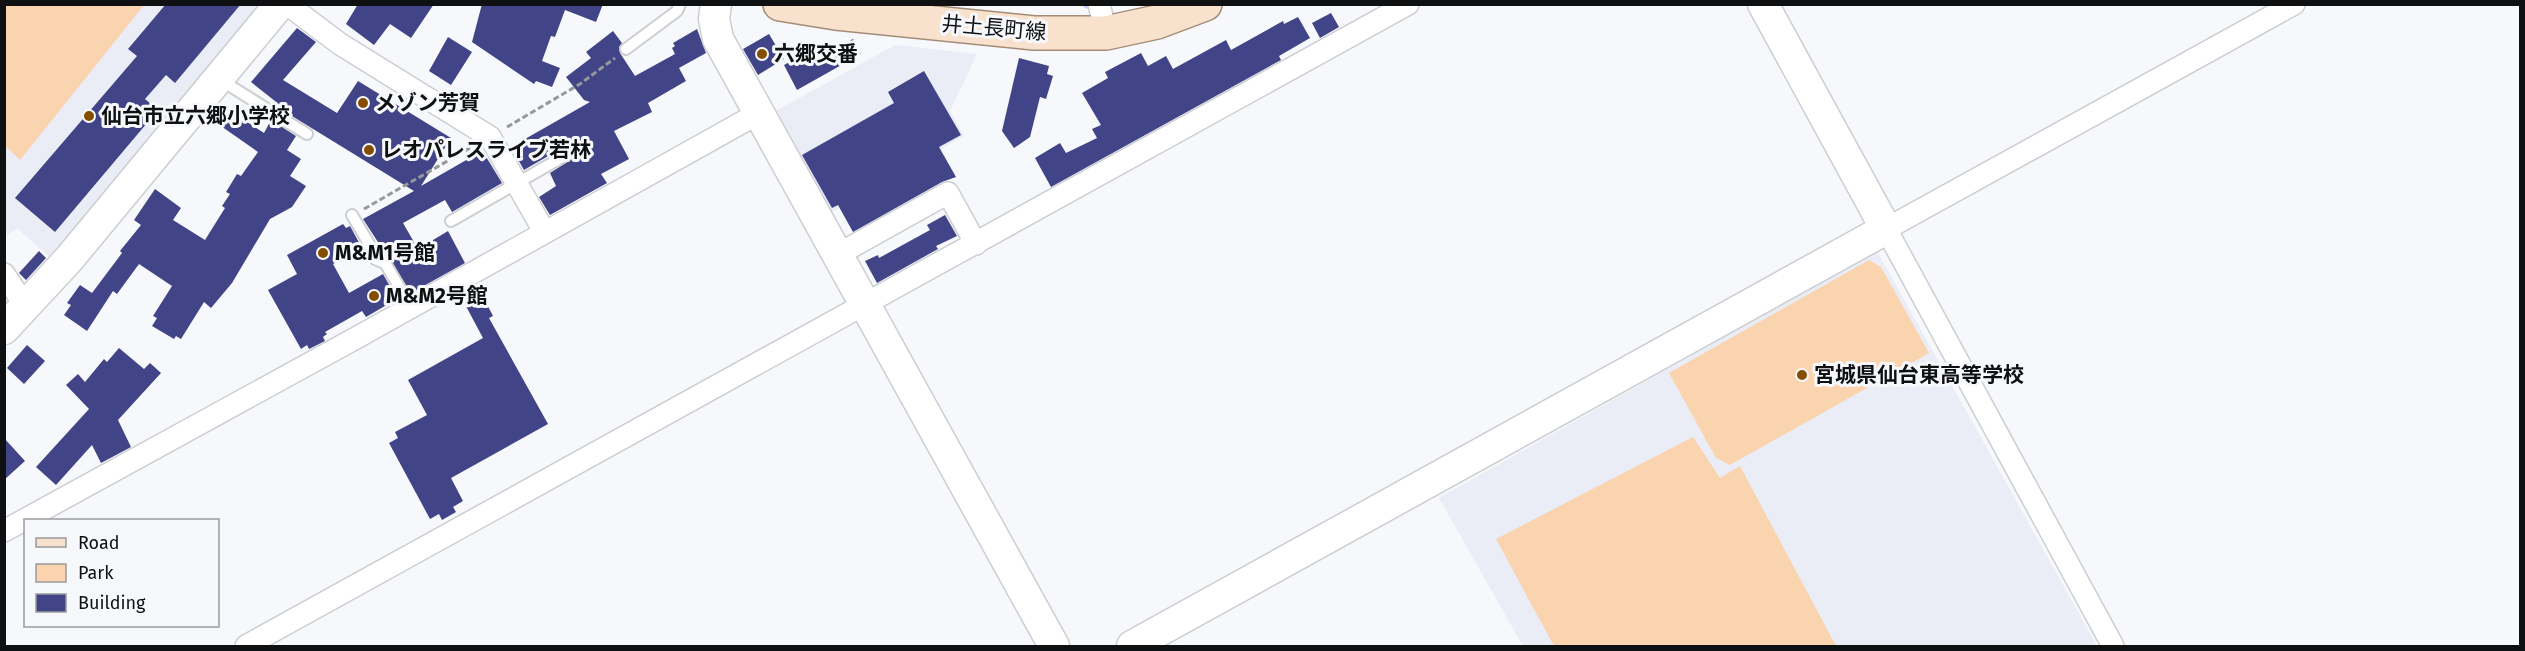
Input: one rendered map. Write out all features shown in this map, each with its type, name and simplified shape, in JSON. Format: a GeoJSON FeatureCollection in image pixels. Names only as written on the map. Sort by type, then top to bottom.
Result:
{"type":"FeatureCollection","features":[{"type":"Feature","properties":{"kind":"main road","name":"井土長町線"},"geometry":{"type":"LineString","coordinates":[[780,4],[1034,33],[1102,19],[1157,22],[1205,4]]}},
{"type":"Feature","properties":{"kind":"street"},"geometry":{"type":"LineString","coordinates":[[4,329],[26,307],[280,4]]}},
{"type":"Feature","properties":{"kind":"street"},"geometry":{"type":"LineString","coordinates":[[287,4],[340,44],[490,137],[544,231]]}},
{"type":"Feature","properties":{"kind":"street"},"geometry":{"type":"LineString","coordinates":[[716,4],[714,19],[718,39],[1054,646]]}},
{"type":"Feature","properties":{"kind":"street"},"geometry":{"type":"LineString","coordinates":[[246,646],[1408,4]]}},
{"type":"Feature","properties":{"kind":"street"},"geometry":{"type":"LineString","coordinates":[[1763,4],[2113,646]]}},
{"type":"Feature","properties":{"kind":"street"},"geometry":{"type":"LineString","coordinates":[[1132,646],[2294,4]]}},
{"type":"Feature","properties":{"kind":"street"},"geometry":{"type":"LineString","coordinates":[[26,519],[759,113]]}},
{"type":"Feature","properties":{"kind":"street"},"geometry":{"type":"LineString","coordinates":[[837,255],[948,193],[976,244]]}},
{"type":"Feature","properties":{"kind":"street"},"geometry":{"type":"LineString","coordinates":[[4,274],[26,307]]}},
{"type":"Feature","properties":{"kind":"street"},"geometry":{"type":"LineString","coordinates":[[4,531],[24,520]]}},
{"type":"Feature","properties":{"kind":"lane"},"geometry":{"type":"LineString","coordinates":[[626,50],[677,10],[680,4]]}},
{"type":"Feature","properties":{"kind":"lane"},"geometry":{"type":"LineString","coordinates":[[219,79],[307,134]]}},
{"type":"Feature","properties":{"kind":"lane"},"geometry":{"type":"LineString","coordinates":[[451,221],[566,155]]}},
{"type":"Feature","properties":{"kind":"lane"},"geometry":{"type":"LineString","coordinates":[[352,215],[375,259],[386,262],[411,307]]}},
{"type":"Feature","properties":{"kind":"path"},"geometry":{"type":"LineString","coordinates":[[352,215],[580,84],[626,50]]}},
{"type":"Feature","properties":{"kind":"shaded area","name":"仙台市立六郷小学校"},"geometry":{"type":"Polygon","coordinates":[[[5,5],[264,5],[55,262],[17,228],[5,237],[5,5]]]}},
{"type":"Feature","properties":{"kind":"shaded area"},"geometry":{"type":"Polygon","coordinates":[[[895,45],[977,54],[950,111],[964,136],[830,213],[776,111],[895,45]]]}},
{"type":"Feature","properties":{"kind":"shaded area","name":"宮城県仙台東高等学校"},"geometry":{"type":"Polygon","coordinates":[[[1877,251],[2097,646],[1523,646],[1439,498],[1877,251]]]}},
{"type":"Feature","properties":{"kind":"green space"},"geometry":{"type":"Polygon","coordinates":[[[5,4],[144,5],[20,160],[5,146],[5,4]]]}},
{"type":"Feature","properties":{"kind":"green space"},"geometry":{"type":"Polygon","coordinates":[[[1869,260],[1881,267],[1929,353],[1730,465],[1716,458],[1669,373],[1869,260]]]}},
{"type":"Feature","properties":{"kind":"green space"},"geometry":{"type":"Polygon","coordinates":[[[1693,437],[1720,478],[1740,466],[1836,646],[1554,646],[1496,539],[1693,437]]]}},
{"type":"Feature","properties":{"kind":"building"},"geometry":{"type":"Polygon","coordinates":[[[166,4],[241,4],[175,83],[166,75],[145,99],[158,110],[55,232],[15,198],[137,56],[128,49],[166,4]]]}},
{"type":"Feature","properties":{"kind":"building"},"geometry":{"type":"Polygon","coordinates":[[[358,4],[434,4],[411,38],[390,24],[374,45],[346,24],[358,4]]]}},
{"type":"Feature","properties":{"kind":"building"},"geometry":{"type":"Polygon","coordinates":[[[482,4],[603,4],[596,22],[565,10],[555,37],[551,36],[542,61],[560,68],[552,87],[536,81],[534,84],[472,42],[482,4]]]}},
{"type":"Feature","properties":{"kind":"building"},"geometry":{"type":"Polygon","coordinates":[[[1331,13],[1339,27],[1320,38],[1312,23],[1331,13]]]}},
{"type":"Feature","properties":{"kind":"building"},"geometry":{"type":"Polygon","coordinates":[[[1298,17],[1310,38],[1279,56],[1281,60],[1051,187],[1035,158],[1060,143],[1066,153],[1097,138],[1092,129],[1101,125],[1082,93],[1108,78],[1105,72],[1141,53],[1148,66],[1166,56],[1173,69],[1226,40],[1231,50],[1283,21],[1284,24],[1298,17]]]}},
{"type":"Feature","properties":{"kind":"building"},"geometry":{"type":"Polygon","coordinates":[[[297,28],[316,42],[283,80],[337,113],[358,81],[451,138],[421,186],[482,151],[502,183],[452,212],[445,200],[403,223],[418,249],[448,231],[465,263],[411,293],[363,219],[414,191],[279,108],[280,105],[251,82],[297,28]]]}},
{"type":"Feature","properties":{"kind":"building"},"geometry":{"type":"Polygon","coordinates":[[[697,29],[706,53],[679,68],[686,81],[648,103],[652,112],[614,131],[629,159],[601,174],[607,183],[550,215],[539,197],[556,186],[550,173],[572,159],[572,151],[562,148],[524,170],[511,147],[590,102],[584,100],[566,77],[591,58],[586,52],[613,31],[622,43],[619,47],[620,53],[635,76],[675,54],[672,48],[675,46],[673,43],[697,29]]]}},
{"type":"Feature","properties":{"kind":"building"},"geometry":{"type":"Polygon","coordinates":[[[769,34],[784,59],[758,75],[743,49],[769,34]]]}},
{"type":"Feature","properties":{"kind":"building"},"geometry":{"type":"Polygon","coordinates":[[[448,37],[472,52],[451,85],[429,71],[448,37]]]}},
{"type":"Feature","properties":{"kind":"building"},"geometry":{"type":"Polygon","coordinates":[[[853,39],[861,54],[797,90],[784,65],[818,47],[823,55],[853,39]]]}},
{"type":"Feature","properties":{"kind":"building"},"geometry":{"type":"Polygon","coordinates":[[[1019,58],[1049,66],[1047,74],[1053,76],[1046,99],[1040,97],[1030,137],[1014,148],[1002,131],[1019,58]]]}},
{"type":"Feature","properties":{"kind":"building"},"geometry":{"type":"Polygon","coordinates":[[[924,71],[961,135],[939,147],[956,177],[942,182],[853,232],[838,205],[832,208],[802,155],[894,103],[888,92],[924,71]]]}},
{"type":"Feature","properties":{"kind":"building"},"geometry":{"type":"Polygon","coordinates":[[[227,109],[264,133],[271,120],[296,136],[287,150],[301,159],[290,176],[306,186],[292,207],[270,219],[232,283],[211,308],[204,302],[181,339],[176,336],[174,339],[152,326],[157,318],[153,316],[172,286],[139,264],[117,294],[113,291],[87,331],[64,315],[71,305],[67,303],[80,285],[92,293],[122,253],[120,251],[141,225],[134,220],[155,189],[181,208],[173,220],[205,240],[225,208],[222,206],[230,194],[226,192],[237,174],[241,176],[258,152],[218,124],[227,109]]]}},
{"type":"Feature","properties":{"kind":"building"},"geometry":{"type":"Polygon","coordinates":[[[945,215],[957,236],[936,246],[938,249],[877,283],[865,261],[878,255],[879,258],[930,230],[927,225],[945,215]]]}},
{"type":"Feature","properties":{"kind":"building"},"geometry":{"type":"Polygon","coordinates":[[[343,224],[346,228],[350,226],[362,248],[333,264],[349,293],[383,274],[397,299],[366,317],[362,311],[325,332],[327,334],[323,337],[325,341],[309,349],[307,345],[301,349],[268,290],[297,274],[287,255],[343,224]]]}},
{"type":"Feature","properties":{"kind":"building"},"geometry":{"type":"Polygon","coordinates":[[[39,251],[46,258],[26,280],[19,273],[39,251]]]}},
{"type":"Feature","properties":{"kind":"building"},"geometry":{"type":"Polygon","coordinates":[[[477,285],[493,316],[489,318],[548,424],[451,478],[463,501],[453,507],[456,512],[442,520],[439,514],[430,519],[389,443],[398,438],[395,432],[427,415],[408,380],[483,338],[460,295],[477,285]]]}},
{"type":"Feature","properties":{"kind":"building"},"geometry":{"type":"Polygon","coordinates":[[[27,345],[45,361],[24,384],[7,368],[27,345]]]}},
{"type":"Feature","properties":{"kind":"building"},"geometry":{"type":"Polygon","coordinates":[[[119,348],[144,369],[150,363],[161,373],[118,420],[131,447],[101,463],[92,445],[56,485],[36,467],[89,409],[66,385],[78,374],[85,382],[104,359],[107,362],[119,348]]]}},
{"type":"Feature","properties":{"kind":"building"},"geometry":{"type":"Polygon","coordinates":[[[4,438],[25,461],[4,480],[4,438]]]}},
{"type":"Feature","properties":{"kind":"place","name":"六郷交番"},"geometry":{"type":"Point","coordinates":[762,54]}},
{"type":"Feature","properties":{"kind":"place","name":"メゾン芳賀"},"geometry":{"type":"Point","coordinates":[363,103]}},
{"type":"Feature","properties":{"kind":"place","name":"仙台市立六郷小学校"},"geometry":{"type":"Point","coordinates":[89,116]}},
{"type":"Feature","properties":{"kind":"place","name":"レオパレスライブ若林"},"geometry":{"type":"Point","coordinates":[369,150]}},
{"type":"Feature","properties":{"kind":"place","name":"M&M1号館"},"geometry":{"type":"Point","coordinates":[323,253]}},
{"type":"Feature","properties":{"kind":"place","name":"M&M2号館"},"geometry":{"type":"Point","coordinates":[374,296]}},
{"type":"Feature","properties":{"kind":"place","name":"宮城県仙台東高等学校"},"geometry":{"type":"Point","coordinates":[1802,375]}}]}
